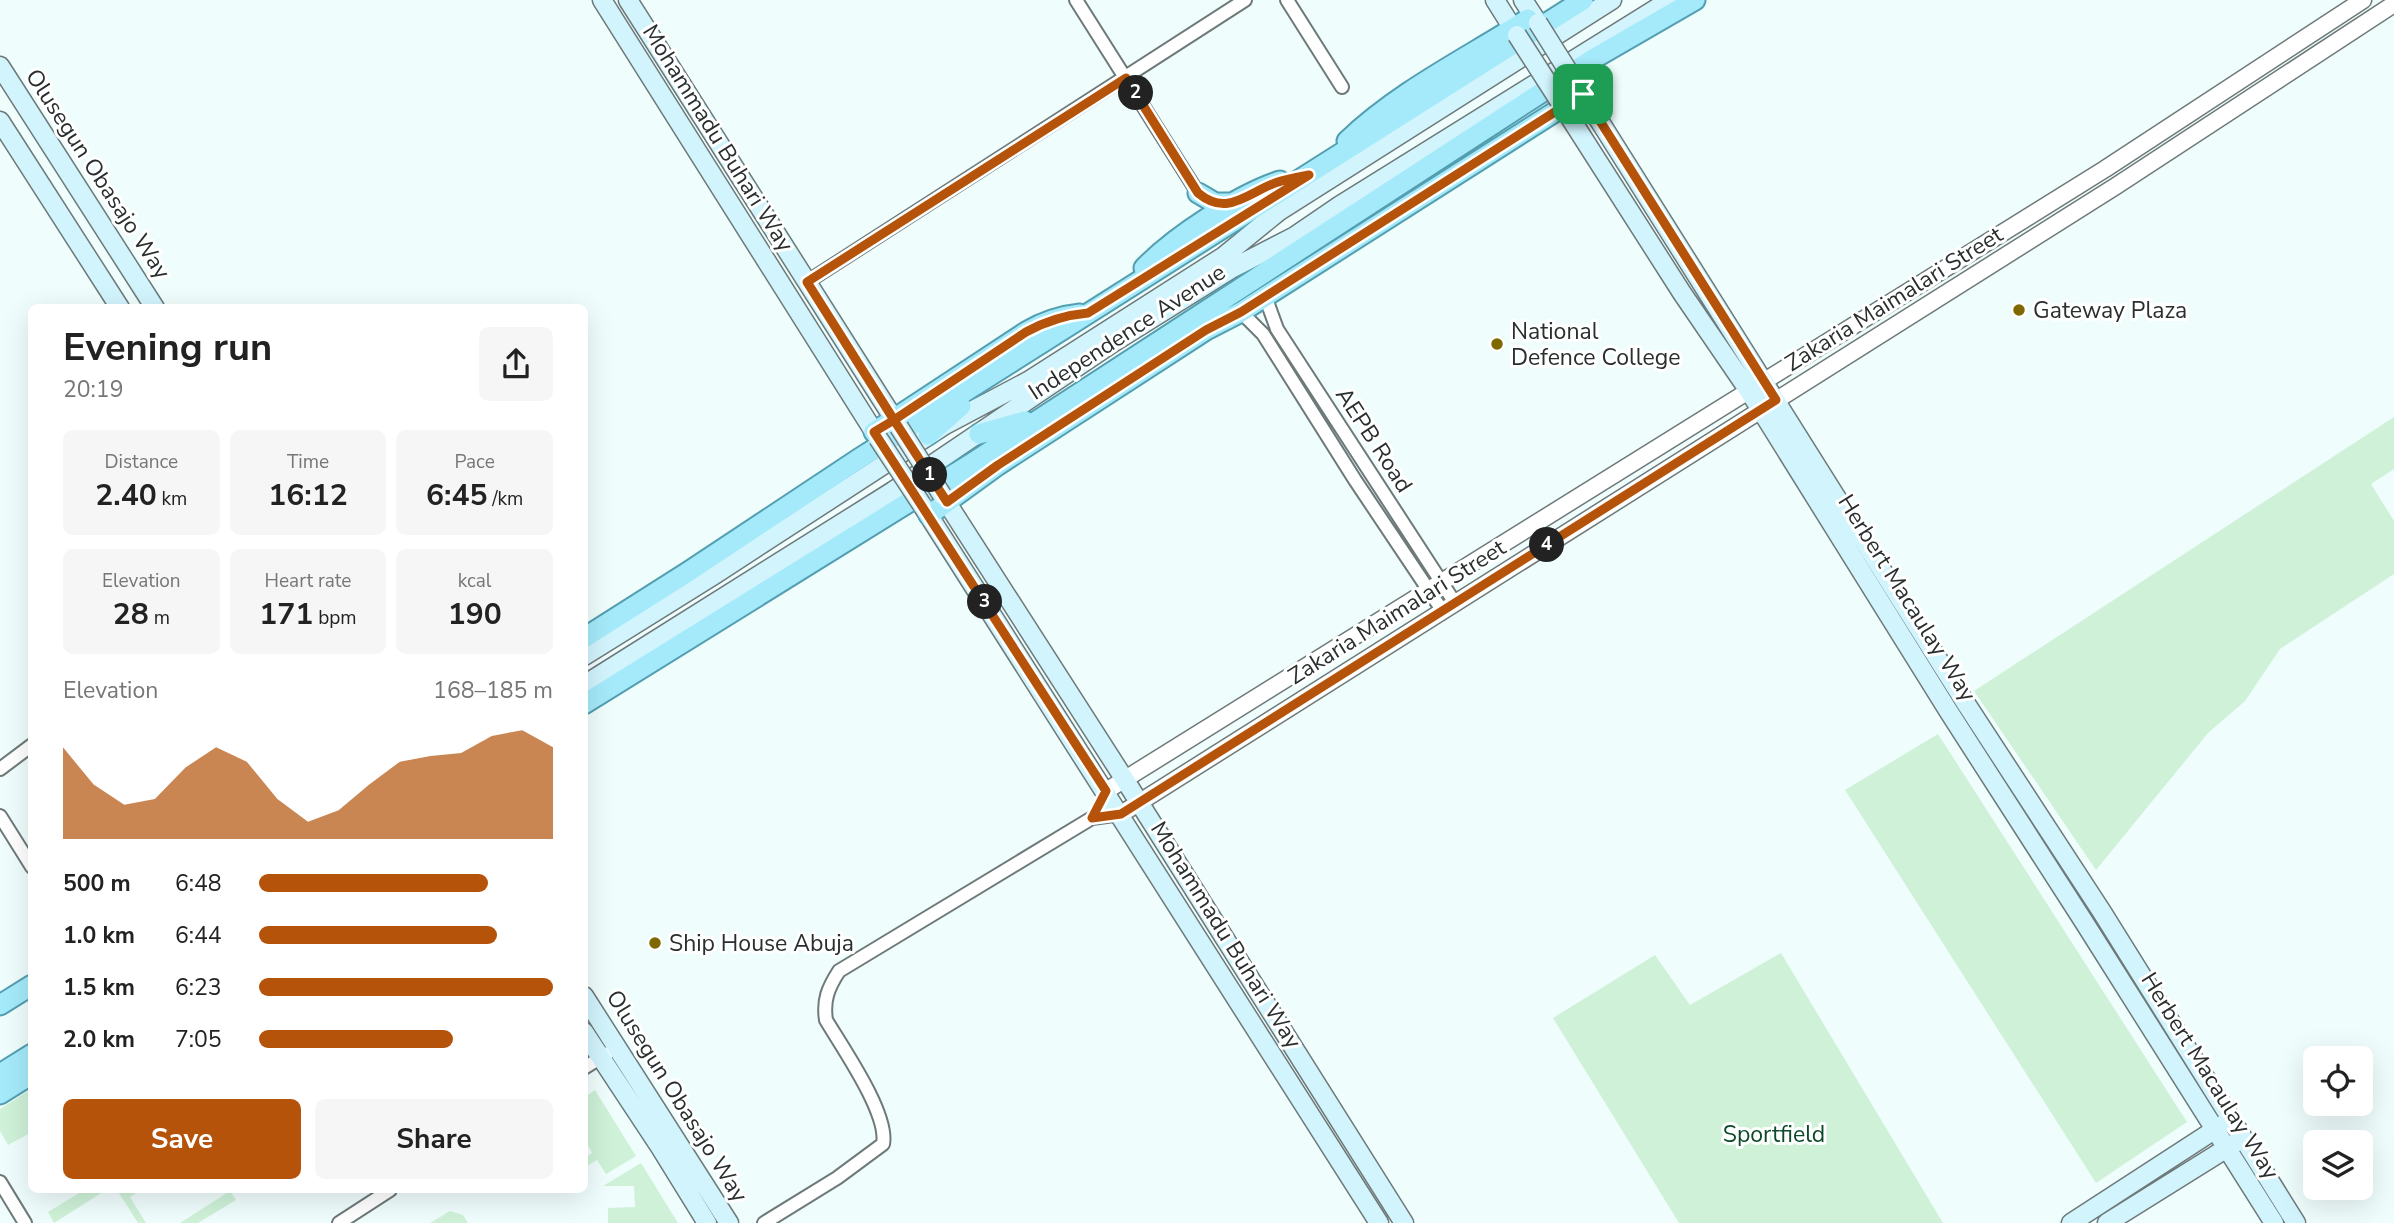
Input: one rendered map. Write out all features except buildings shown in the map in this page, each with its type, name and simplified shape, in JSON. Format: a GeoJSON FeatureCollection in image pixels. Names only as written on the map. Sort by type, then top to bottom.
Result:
{"type":"FeatureCollection","features":[{"type":"Feature","properties":{"kind":"main road","name":"Mohammadu Buhari Way"},"geometry":{"type":"LineString","coordinates":[[602,0],[876,435],[1121,814],[1380,1223]]}},
{"type":"Feature","properties":{"kind":"main road","name":"Mohammadu Buhari Way"},"geometry":{"type":"LineString","coordinates":[[628,0],[1404,1223]]}},
{"type":"Feature","properties":{"kind":"main road","name":"Herbert Macaulay Way"},"geometry":{"type":"LineString","coordinates":[[1495,0],[1682,293],[1749,391],[2274,1223]]}},
{"type":"Feature","properties":{"kind":"main road"},"geometry":{"type":"LineString","coordinates":[[1327,164],[1378,113],[1515,32],[1531,13],[1558,0]]}},
{"type":"Feature","properties":{"kind":"main road","name":"Independence Avenue"},"geometry":{"type":"LineString","coordinates":[[926,427],[1007,365],[1583,0]]}},
{"type":"Feature","properties":{"kind":"main road","name":"Independence Avenue"},"geometry":{"type":"LineString","coordinates":[[926,427],[961,415],[1027,381],[1224,256],[1278,212],[1612,0]]}},
{"type":"Feature","properties":{"kind":"main road","name":"Independence Avenue"},"geometry":{"type":"LineString","coordinates":[[588,682],[853,516],[1114,342],[1231,269],[1295,236],[1351,198],[1670,0]]}},
{"type":"Feature","properties":{"kind":"main road","name":"Independence Avenue"},"geometry":{"type":"LineString","coordinates":[[588,702],[972,463],[1593,59],[1695,0]]}},
{"type":"Feature","properties":{"kind":"main road","name":"Herbert Macaulay Way"},"geometry":{"type":"LineString","coordinates":[[1531,13],[1765,380],[1957,690],[2102,912],[2296,1223]]}},
{"type":"Feature","properties":{"kind":"main road","name":"Olusegun Obasajo Way"},"geometry":{"type":"LineString","coordinates":[[0,66],[152,304]]}},
{"type":"Feature","properties":{"kind":"main road"},"geometry":{"type":"LineString","coordinates":[[925,510],[1206,330],[1241,312],[1582,92]]}},
{"type":"Feature","properties":{"kind":"main road"},"geometry":{"type":"LineString","coordinates":[[678,121],[697,110]]}},
{"type":"Feature","properties":{"kind":"main road"},"geometry":{"type":"LineString","coordinates":[[0,121],[117,304]]}},
{"type":"Feature","properties":{"kind":"main road"},"geometry":{"type":"LineString","coordinates":[[1121,293],[1167,247],[1192,229],[1234,203],[1277,182],[1309,175]]}},
{"type":"Feature","properties":{"kind":"main road"},"geometry":{"type":"LineString","coordinates":[[1198,193],[1215,204],[1234,203]]}},
{"type":"Feature","properties":{"kind":"main road"},"geometry":{"type":"LineString","coordinates":[[1192,229],[1200,213],[1198,193]]}},
{"type":"Feature","properties":{"kind":"main road"},"geometry":{"type":"LineString","coordinates":[[876,435],[1043,322],[1066,315],[1088,313]]}},
{"type":"Feature","properties":{"kind":"main road"},"geometry":{"type":"LineString","coordinates":[[979,434],[1042,416]]}},
{"type":"Feature","properties":{"kind":"main road"},"geometry":{"type":"LineString","coordinates":[[588,635],[860,458],[926,427]]}},
{"type":"Feature","properties":{"kind":"main road"},"geometry":{"type":"LineString","coordinates":[[588,654],[737,561],[926,427]]}},
{"type":"Feature","properties":{"kind":"main road"},"geometry":{"type":"LineString","coordinates":[[0,1005],[28,988]]}},
{"type":"Feature","properties":{"kind":"main road","name":"Olusegun Obasajo Way"},"geometry":{"type":"LineString","coordinates":[[588,1005],[609,1052],[690,1179],[729,1223]]}},
{"type":"Feature","properties":{"kind":"main road","name":"Olusegun Obasajo Way"},"geometry":{"type":"LineString","coordinates":[[588,1035],[609,1052]]}},
{"type":"Feature","properties":{"kind":"main road"},"geometry":{"type":"LineString","coordinates":[[0,1074],[28,1056]]}},
{"type":"Feature","properties":{"kind":"main road"},"geometry":{"type":"LineString","coordinates":[[0,1094],[28,1076]]}},
{"type":"Feature","properties":{"kind":"main road"},"geometry":{"type":"LineString","coordinates":[[2071,1223],[2231,1120]]}},
{"type":"Feature","properties":{"kind":"main road"},"geometry":{"type":"LineString","coordinates":[[2107,1223],[2242,1138]]}},
{"type":"Feature","properties":{"kind":"main road","name":"Olusegun Obasajo Way"},"geometry":{"type":"LineString","coordinates":[[690,1179],[707,1223]]}},
{"type":"Feature","properties":{"kind":"street"},"geometry":{"type":"LineString","coordinates":[[1076,0],[1198,193]]}},
{"type":"Feature","properties":{"kind":"street"},"geometry":{"type":"LineString","coordinates":[[807,282],[1245,0]]}},
{"type":"Feature","properties":{"kind":"street"},"geometry":{"type":"LineString","coordinates":[[1287,0],[1342,87]]}},
{"type":"Feature","properties":{"kind":"street","name":"Zakaria Maimalari Street"},"geometry":{"type":"LineString","coordinates":[[1106,791],[2105,169],[2363,0]]}},
{"type":"Feature","properties":{"kind":"street","name":"Zakaria Maimalari Street"},"geometry":{"type":"LineString","coordinates":[[764,1223],[837,1178],[883,1144],[881,1122],[873,1101],[826,1020],[826,995],[839,971],[1092,818],[1121,814],[2088,204],[2394,4]]}},
{"type":"Feature","properties":{"kind":"street"},"geometry":{"type":"LineString","coordinates":[[2076,187],[2088,204]]}},
{"type":"Feature","properties":{"kind":"street","name":"AEPB Road"},"geometry":{"type":"LineString","coordinates":[[1265,296],[1277,329],[1448,606]]}},
{"type":"Feature","properties":{"kind":"street","name":"AEPB Road"},"geometry":{"type":"LineString","coordinates":[[1241,312],[1263,334],[1355,481],[1435,586]]}},
{"type":"Feature","properties":{"kind":"street"},"geometry":{"type":"LineString","coordinates":[[0,769],[28,748]]}},
{"type":"Feature","properties":{"kind":"street"},"geometry":{"type":"LineString","coordinates":[[1092,818],[1106,791]]}},
{"type":"Feature","properties":{"kind":"street"},"geometry":{"type":"LineString","coordinates":[[0,817],[28,861]]}},
{"type":"Feature","properties":{"kind":"street"},"geometry":{"type":"LineString","coordinates":[[588,1065],[609,1052]]}},
{"type":"Feature","properties":{"kind":"street"},"geometry":{"type":"LineString","coordinates":[[0,1182],[26,1223]]}},
{"type":"Feature","properties":{"kind":"street"},"geometry":{"type":"LineString","coordinates":[[338,1223],[385,1193]]}},
{"type":"Feature","properties":{"kind":"green space"},"geometry":{"type":"Polygon","coordinates":[[[2394,417],[2394,469],[2371,484],[2394,521],[2394,574],[2280,649],[2245,701],[2208,733],[2096,870],[1974,691],[2394,417]]]}},
{"type":"Feature","properties":{"kind":"green space"},"geometry":{"type":"Polygon","coordinates":[[[1938,734],[2187,1122],[2096,1183],[1845,790],[1938,734]]]}},
{"type":"Feature","properties":{"kind":"green space","name":"Sportfield"},"geometry":{"type":"Polygon","coordinates":[[[1781,953],[1943,1223],[1679,1223],[1553,1018],[1655,955],[1690,1005],[1781,953]]]}},
{"type":"Feature","properties":{"kind":"green space"},"geometry":{"type":"Polygon","coordinates":[[[595,1090],[636,1156],[606,1174],[597,1160],[588,1165],[588,1156],[592,1153],[588,1145],[588,1095],[595,1090]]]}},
{"type":"Feature","properties":{"kind":"green space"},"geometry":{"type":"Polygon","coordinates":[[[28,1091],[28,1134],[8,1145],[0,1131],[0,1109],[28,1091]]]}},
{"type":"Feature","properties":{"kind":"green space"},"geometry":{"type":"Polygon","coordinates":[[[641,1163],[678,1223],[608,1223],[608,1208],[635,1207],[634,1186],[603,1186],[641,1163]]]}},
{"type":"Feature","properties":{"kind":"green space"},"geometry":{"type":"Polygon","coordinates":[[[79,1193],[101,1193],[54,1223],[48,1212],[79,1193]]]}},
{"type":"Feature","properties":{"kind":"green space"},"geometry":{"type":"Polygon","coordinates":[[[119,1193],[136,1193],[130,1197],[146,1223],[138,1223],[119,1193]]]}},
{"type":"Feature","properties":{"kind":"green space"},"geometry":{"type":"Polygon","coordinates":[[[227,1193],[231,1193],[236,1200],[198,1223],[180,1223],[227,1193]]]}},
{"type":"Feature","properties":{"kind":"green space"},"geometry":{"type":"Polygon","coordinates":[[[450,1211],[463,1215],[468,1223],[430,1223],[450,1211]]]}},
{"type":"Feature","properties":{"kind":"place","name":"Gateway Plaza"},"geometry":{"type":"Point","coordinates":[2019,310]}},
{"type":"Feature","properties":{"kind":"place","name":"National Defence College"},"geometry":{"type":"Point","coordinates":[1497,344]}},
{"type":"Feature","properties":{"kind":"place","name":"Ship House Abuja"},"geometry":{"type":"Point","coordinates":[655,943]}},
{"type":"Feature","properties":{"kind":"route"},"geometry":{"type":"LineString","coordinates":[[1583,94],[1241,312],[1206,330],[998,465],[947,502],[894,420],[1026,332],[1043,322],[1066,315],[1088,313],[1309,175],[1277,182],[1234,203],[1215,204],[1207,200],[1198,193],[1126,78],[807,282],[894,420],[874,432],[1106,791],[1092,818],[1121,814],[1776,400],[1583,94]]}}]}
